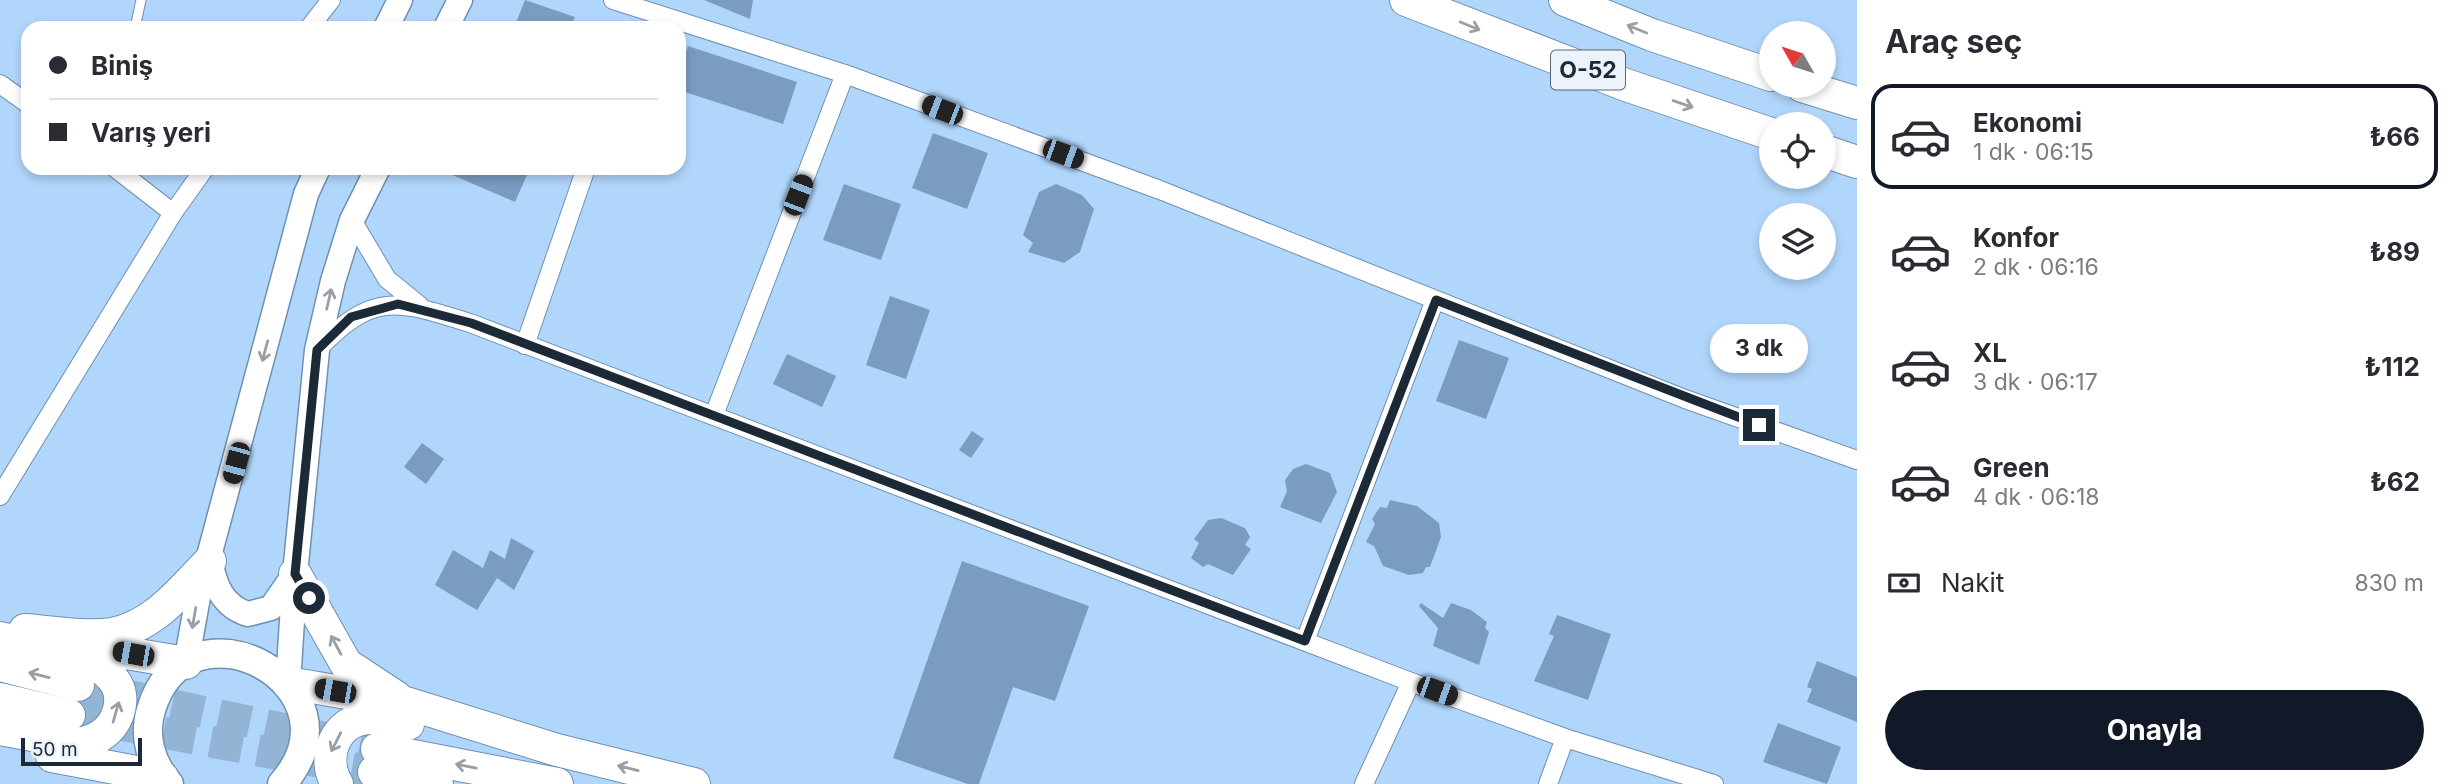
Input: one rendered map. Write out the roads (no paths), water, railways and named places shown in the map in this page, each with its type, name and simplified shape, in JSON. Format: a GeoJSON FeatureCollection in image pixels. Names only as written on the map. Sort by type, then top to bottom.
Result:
{"type":"FeatureCollection","features":[{"type":"Feature","properties":{"kind":"highway","name":"O-52"},"geometry":{"type":"LineString","coordinates":[[1406,0],[1626,85],[1759,130]]}},
{"type":"Feature","properties":{"kind":"highway","name":"O-52"},"geometry":{"type":"LineString","coordinates":[[1564,0],[1652,35],[1759,71]]}},
{"type":"Feature","properties":{"kind":"highway"},"geometry":{"type":"LineString","coordinates":[[1836,97],[1857,103]]}},
{"type":"Feature","properties":{"kind":"highway"},"geometry":{"type":"LineString","coordinates":[[1836,155],[1857,162]]}},
{"type":"Feature","properties":{"kind":"highway"},"geometry":{"type":"LineString","coordinates":[[0,631],[110,634],[142,625],[162,610],[210,561]]}},
{"type":"Feature","properties":{"kind":"highway"},"geometry":{"type":"LineString","coordinates":[[295,574],[346,664],[406,703]]}},
{"type":"Feature","properties":{"kind":"highway"},"geometry":{"type":"LineString","coordinates":[[0,631],[186,663]]}},
{"type":"Feature","properties":{"kind":"highway"},"geometry":{"type":"LineString","coordinates":[[0,638],[101,666],[116,683],[120,706],[110,728],[91,741],[80,744],[0,729]]}},
{"type":"Feature","properties":{"kind":"highway"},"geometry":{"type":"LineString","coordinates":[[0,666],[78,685]]}},
{"type":"Feature","properties":{"kind":"highway"},"geometry":{"type":"LineString","coordinates":[[288,683],[406,703],[557,751]]}},
{"type":"Feature","properties":{"kind":"highway"},"geometry":{"type":"LineString","coordinates":[[0,699],[69,715]]}},
{"type":"Feature","properties":{"kind":"highway"},"geometry":{"type":"LineString","coordinates":[[337,784],[330,764],[335,738],[344,727],[370,718],[557,751],[694,784]]}},
{"type":"Feature","properties":{"kind":"highway"},"geometry":{"type":"LineString","coordinates":[[0,741],[34,753],[102,784]]}},
{"type":"Feature","properties":{"kind":"highway"},"geometry":{"type":"LineString","coordinates":[[34,753],[164,782]]}},
{"type":"Feature","properties":{"kind":"highway"},"geometry":{"type":"LineString","coordinates":[[437,784],[376,760],[557,784]]}},
{"type":"Feature","properties":{"kind":"main road"},"geometry":{"type":"LineString","coordinates":[[164,782],[149,746],[150,713],[163,684],[186,663],[222,652],[259,660],[288,683],[296,697],[304,730],[298,759],[282,784]]}},
{"type":"Feature","properties":{"kind":"street"},"geometry":{"type":"LineString","coordinates":[[314,21],[331,0]]}},
{"type":"Feature","properties":{"kind":"street"},"geometry":{"type":"LineString","coordinates":[[390,21],[400,0]]}},
{"type":"Feature","properties":{"kind":"street"},"geometry":{"type":"LineString","coordinates":[[450,21],[460,0]]}},
{"type":"Feature","properties":{"kind":"street"},"geometry":{"type":"LineString","coordinates":[[613,0],[638,20]]}},
{"type":"Feature","properties":{"kind":"street"},"geometry":{"type":"LineString","coordinates":[[686,33],[845,74],[1160,190],[1685,399],[1857,460]]}},
{"type":"Feature","properties":{"kind":"street"},"geometry":{"type":"LineString","coordinates":[[714,415],[845,74]]}},
{"type":"Feature","properties":{"kind":"street"},"geometry":{"type":"LineString","coordinates":[[0,85],[21,99]]}},
{"type":"Feature","properties":{"kind":"street"},"geometry":{"type":"LineString","coordinates":[[124,175],[173,213]]}},
{"type":"Feature","properties":{"kind":"street"},"geometry":{"type":"LineString","coordinates":[[0,496],[173,213],[200,175]]}},
{"type":"Feature","properties":{"kind":"street"},"geometry":{"type":"LineString","coordinates":[[186,663],[198,597],[210,561],[306,194],[315,175]]}},
{"type":"Feature","properties":{"kind":"street"},"geometry":{"type":"LineString","coordinates":[[288,683],[295,574],[317,350],[352,220],[374,175]]}},
{"type":"Feature","properties":{"kind":"street"},"geometry":{"type":"LineString","coordinates":[[525,345],[584,175]]}},
{"type":"Feature","properties":{"kind":"street"},"geometry":{"type":"LineString","coordinates":[[352,220],[387,279],[428,310]]}},
{"type":"Feature","properties":{"kind":"street"},"geometry":{"type":"LineString","coordinates":[[1305,641],[1436,300]]}},
{"type":"Feature","properties":{"kind":"street"},"geometry":{"type":"LineString","coordinates":[[317,350],[351,317],[398,304],[428,310],[714,415],[1411,682],[1565,738],[1714,784]]}},
{"type":"Feature","properties":{"kind":"street"},"geometry":{"type":"LineString","coordinates":[[210,561],[215,585],[226,603],[248,614],[271,608],[295,574]]}},
{"type":"Feature","properties":{"kind":"street"},"geometry":{"type":"LineString","coordinates":[[1364,784],[1411,682]]}},
{"type":"Feature","properties":{"kind":"street"},"geometry":{"type":"LineString","coordinates":[[1548,784],[1565,738]]}},
{"type":"Feature","properties":{"kind":"lane"},"geometry":{"type":"LineString","coordinates":[[136,21],[141,0]]}},
{"type":"Feature","properties":{"kind":"tunnel"},"geometry":{"type":"LineString","coordinates":[[78,685],[377,749]]}},
{"type":"Feature","properties":{"kind":"tunnel"},"geometry":{"type":"LineString","coordinates":[[69,715],[374,772]]}}]}
